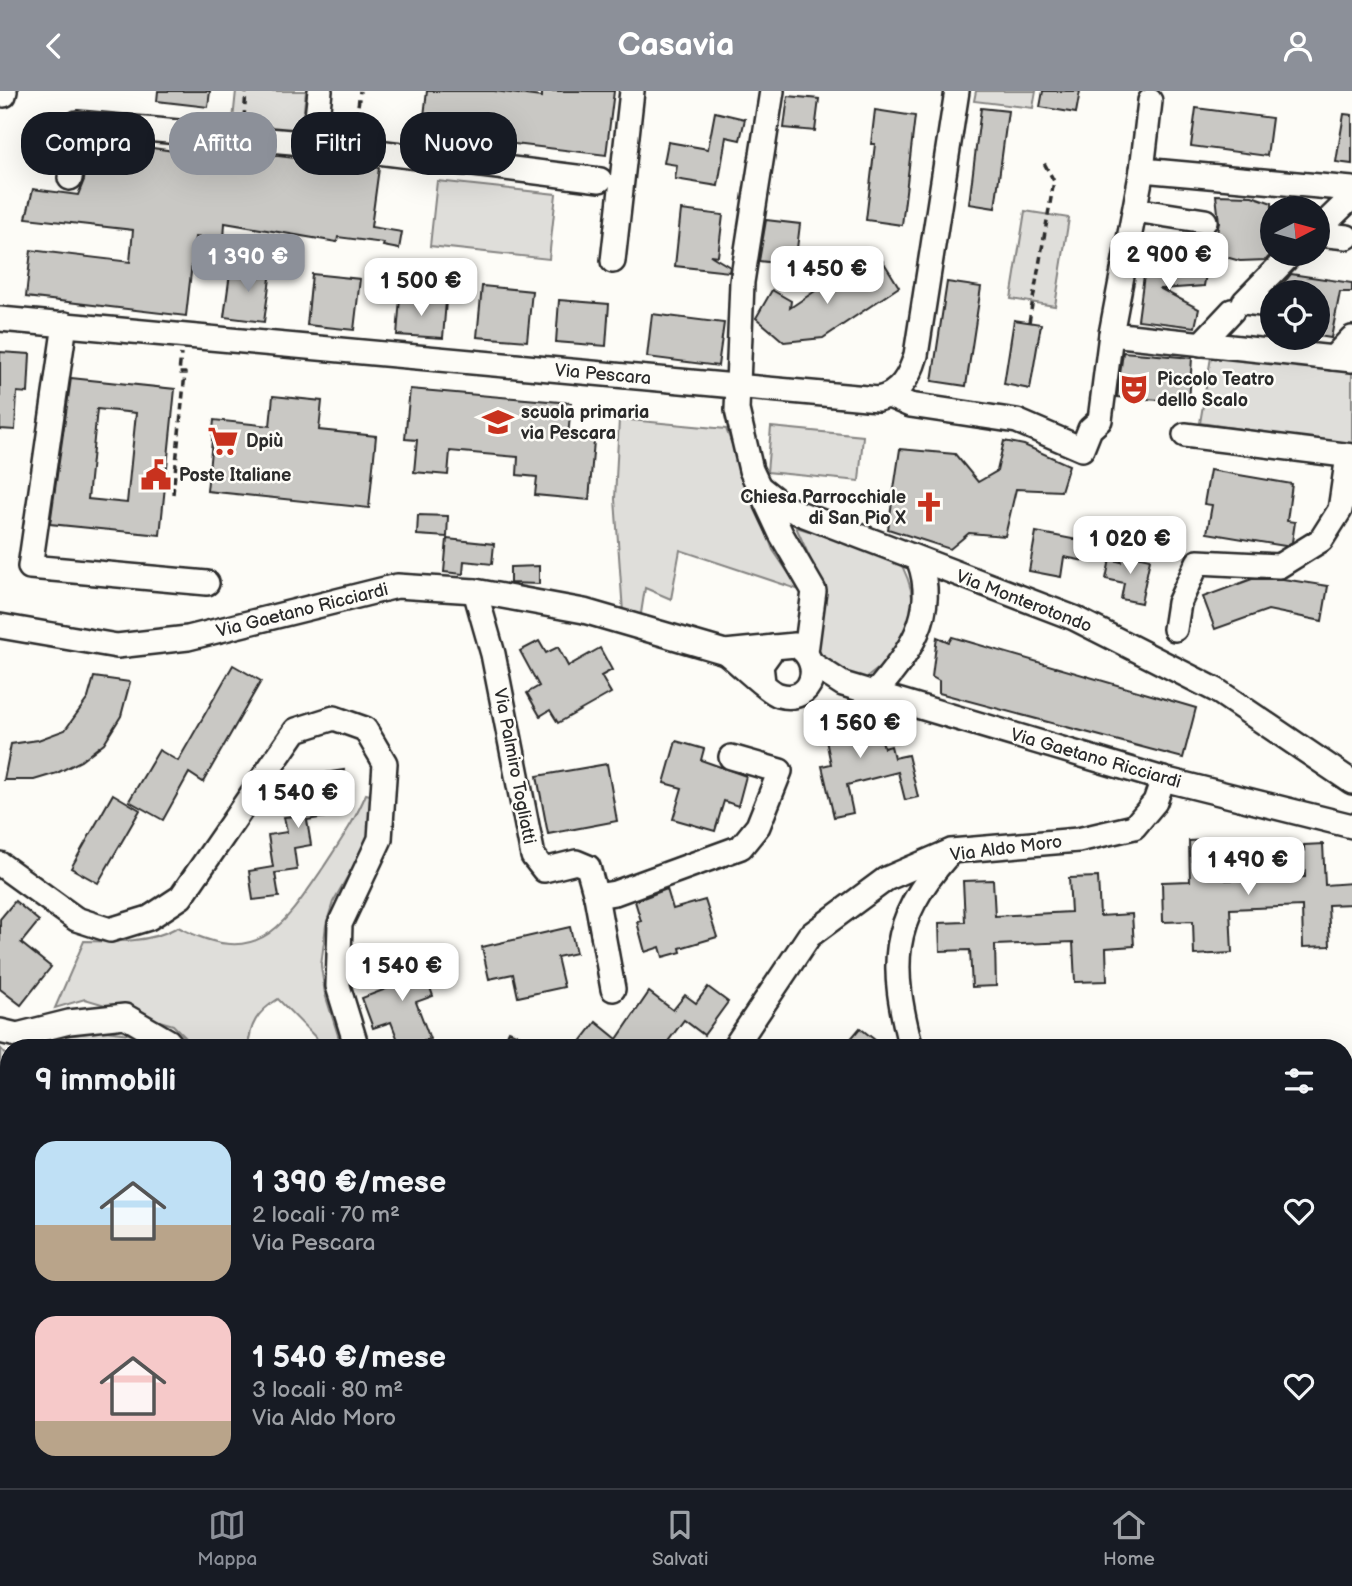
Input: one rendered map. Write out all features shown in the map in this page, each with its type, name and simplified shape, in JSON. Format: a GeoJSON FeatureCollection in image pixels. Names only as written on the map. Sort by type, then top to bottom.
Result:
{"type":"FeatureCollection","features":[{"type":"Feature","properties":{"kind":"street"},"geometry":{"type":"LineString","coordinates":[[318,112],[320,91]]}},
{"type":"Feature","properties":{"kind":"street"},"geometry":{"type":"LineString","coordinates":[[613,261],[632,91]]}},
{"type":"Feature","properties":{"kind":"street"},"geometry":{"type":"LineString","coordinates":[[772,91],[742,282],[736,386],[741,434],[758,486],[781,534],[812,585],[812,616],[809,658],[811,681],[792,697],[775,694],[763,683],[761,665],[776,647],[793,636],[812,616]]}},
{"type":"Feature","properties":{"kind":"street"},"geometry":{"type":"LineString","coordinates":[[889,396],[908,377],[916,355],[957,91]]}},
{"type":"Feature","properties":{"kind":"street"},"geometry":{"type":"LineString","coordinates":[[1153,94],[1142,170],[1111,334],[1343,359],[1352,338]]}},
{"type":"Feature","properties":{"kind":"street"},"geometry":{"type":"LineString","coordinates":[[70,178],[77,123],[169,131]]}},
{"type":"Feature","properties":{"kind":"street"},"geometry":{"type":"LineString","coordinates":[[386,153],[600,180]]}},
{"type":"Feature","properties":{"kind":"street"},"geometry":{"type":"LineString","coordinates":[[1142,170],[1352,189]]}},
{"type":"Feature","properties":{"kind":"street"},"geometry":{"type":"LineString","coordinates":[[1330,220],[1352,197]]}},
{"type":"Feature","properties":{"kind":"street"},"geometry":{"type":"LineString","coordinates":[[1135,210],[1205,222]]}},
{"type":"Feature","properties":{"kind":"street"},"geometry":{"type":"LineString","coordinates":[[1330,234],[1347,237]]}},
{"type":"Feature","properties":{"kind":"street"},"geometry":{"type":"LineString","coordinates":[[1201,344],[1230,307],[1277,266]]}},
{"type":"Feature","properties":{"kind":"street"},"geometry":{"type":"LineString","coordinates":[[1230,307],[1260,306]]}},
{"type":"Feature","properties":{"kind":"street","name":"Via Pescara"},"geometry":{"type":"LineString","coordinates":[[0,319],[736,386],[878,398],[889,396],[910,405],[1017,421],[1082,449],[1090,429],[1100,420],[1111,334]]}},
{"type":"Feature","properties":{"kind":"street"},"geometry":{"type":"LineString","coordinates":[[65,324],[30,567],[207,583]]}},
{"type":"Feature","properties":{"kind":"street"},"geometry":{"type":"LineString","coordinates":[[1175,629],[1179,603],[1198,562],[1279,566],[1321,540],[1346,510],[1350,456],[1185,435]]}},
{"type":"Feature","properties":{"kind":"street","name":"Via Monterotondo"},"geometry":{"type":"LineString","coordinates":[[758,486],[786,508],[1074,618],[1216,690],[1352,782]]}},
{"type":"Feature","properties":{"kind":"street"},"geometry":{"type":"LineString","coordinates":[[874,694],[901,663],[918,636],[927,589],[919,561]]}},
{"type":"Feature","properties":{"kind":"street","name":"Via Gaetano Ricciardi"},"geometry":{"type":"LineString","coordinates":[[0,626],[117,646],[188,638],[397,586],[475,591],[584,611],[725,652],[776,647]]}},
{"type":"Feature","properties":{"kind":"street","name":"Via Palmiro Togliatti"},"geometry":{"type":"LineString","coordinates":[[475,591],[493,654],[533,856],[544,870],[576,862],[588,867],[596,896]]}},
{"type":"Feature","properties":{"kind":"street"},"geometry":{"type":"LineString","coordinates":[[776,647],[795,645],[809,658]]}},
{"type":"Feature","properties":{"kind":"street","name":"Via Gaetano Ricciardi"},"geometry":{"type":"LineString","coordinates":[[725,652],[763,683]]}},
{"type":"Feature","properties":{"kind":"street","name":"Via Gaetano Ricciardi"},"geometry":{"type":"LineString","coordinates":[[809,658],[843,684],[874,694],[1163,779],[1352,826]]}},
{"type":"Feature","properties":{"kind":"street","name":"Via Gaetano Ricciardi"},"geometry":{"type":"LineString","coordinates":[[800,693],[843,684]]}},
{"type":"Feature","properties":{"kind":"street"},"geometry":{"type":"LineString","coordinates":[[0,864],[76,919],[110,930],[149,918],[181,897],[296,730],[334,718],[365,729],[385,763],[380,839],[340,924],[338,986],[354,1039]]}},
{"type":"Feature","properties":{"kind":"street"},"geometry":{"type":"LineString","coordinates":[[613,989],[596,896],[615,893],[741,847],[758,826],[779,771],[731,757]]}},
{"type":"Feature","properties":{"kind":"street","name":"Via Aldo Moro"},"geometry":{"type":"LineString","coordinates":[[740,1039],[809,936],[887,879],[951,851],[1078,840],[1134,827],[1155,802],[1163,779]]}},
{"type":"Feature","properties":{"kind":"street"},"geometry":{"type":"LineString","coordinates":[[909,1039],[898,997],[898,944],[920,887],[951,851]]}},
{"type":"Feature","properties":{"kind":"street"},"geometry":{"type":"LineString","coordinates":[[0,1031],[17,1035],[69,1022],[125,1016],[165,1039]]}},
{"type":"Feature","properties":{"kind":"path"},"geometry":{"type":"LineString","coordinates":[[244,112],[246,91]]}},
{"type":"Feature","properties":{"kind":"path"},"geometry":{"type":"LineString","coordinates":[[357,112],[360,91]]}},
{"type":"Feature","properties":{"kind":"path"},"geometry":{"type":"LineString","coordinates":[[1028,322],[1054,181],[1044,163]]}},
{"type":"Feature","properties":{"kind":"path"},"geometry":{"type":"LineString","coordinates":[[173,495],[185,373],[179,373],[183,335]]}},
{"type":"Feature","properties":{"kind":"shaded area"},"geometry":{"type":"Polygon","coordinates":[[[236,91],[306,91],[304,112],[291,112],[291,136],[277,135],[277,112],[234,112],[236,91]]]}},
{"type":"Feature","properties":{"kind":"shaded area"},"geometry":{"type":"Polygon","coordinates":[[[976,91],[1036,91],[1033,108],[974,101],[976,91]]]}},
{"type":"Feature","properties":{"kind":"shaded area"},"geometry":{"type":"Polygon","coordinates":[[[437,181],[556,194],[549,259],[430,246],[437,181]]]}},
{"type":"Feature","properties":{"kind":"shaded area"},"geometry":{"type":"Polygon","coordinates":[[[1025,211],[1069,218],[1055,306],[1011,299],[1025,211]]]}},
{"type":"Feature","properties":{"kind":"shaded area"},"geometry":{"type":"Polygon","coordinates":[[[1211,357],[1352,372],[1352,445],[1200,423],[1211,357]]]}},
{"type":"Feature","properties":{"kind":"shaded area"},"geometry":{"type":"Polygon","coordinates":[[[619,419],[726,429],[773,550],[800,590],[680,550],[671,599],[645,588],[640,620],[623,612],[615,499],[619,419]]]}},
{"type":"Feature","properties":{"kind":"shaded area"},"geometry":{"type":"Polygon","coordinates":[[[771,427],[863,436],[859,481],[767,472],[771,427]]]}},
{"type":"Feature","properties":{"kind":"shaded area"},"geometry":{"type":"Polygon","coordinates":[[[796,527],[898,559],[903,568],[912,599],[909,631],[897,651],[865,679],[836,670],[815,650],[821,613],[820,587],[796,527]]]}},
{"type":"Feature","properties":{"kind":"shaded area"},"geometry":{"type":"Polygon","coordinates":[[[366,794],[374,796],[373,832],[333,902],[326,925],[321,966],[325,994],[339,1039],[317,1039],[278,999],[256,1019],[250,1039],[187,1039],[173,1025],[85,999],[55,1008],[84,941],[144,939],[178,927],[205,939],[228,944],[247,943],[264,937],[279,925],[308,890],[357,813],[366,794]]]}},
{"type":"Feature","properties":{"kind":"shaded area"},"geometry":{"type":"Polygon","coordinates":[[[106,1031],[129,1034],[142,1039],[60,1039],[106,1031]]]}},
{"type":"Feature","properties":{"kind":"building"},"geometry":{"type":"Polygon","coordinates":[[[158,91],[210,91],[208,107],[157,101],[158,91]]]}},
{"type":"Feature","properties":{"kind":"building"},"geometry":{"type":"Polygon","coordinates":[[[427,91],[494,91],[542,97],[542,91],[614,91],[606,155],[517,144],[517,112],[424,112],[427,91]]]}},
{"type":"Feature","properties":{"kind":"building"},"geometry":{"type":"Polygon","coordinates":[[[1043,91],[1080,91],[1076,113],[1040,107],[1043,91]]]}},
{"type":"Feature","properties":{"kind":"building"},"geometry":{"type":"Polygon","coordinates":[[[788,96],[819,99],[815,131],[784,128],[788,96]]]}},
{"type":"Feature","properties":{"kind":"building"},"geometry":{"type":"Polygon","coordinates":[[[981,108],[1008,111],[995,208],[969,204],[981,108]]]}},
{"type":"Feature","properties":{"kind":"building"},"geometry":{"type":"Polygon","coordinates":[[[1196,108],[1272,118],[1267,156],[1191,146],[1196,108]]]}},
{"type":"Feature","properties":{"kind":"building"},"geometry":{"type":"Polygon","coordinates":[[[875,110],[915,116],[902,225],[866,220],[875,144],[871,144],[875,110]]]}},
{"type":"Feature","properties":{"kind":"building"},"geometry":{"type":"Polygon","coordinates":[[[715,112],[745,119],[740,140],[726,137],[718,186],[675,179],[677,165],[664,163],[668,142],[708,149],[715,112]]]}},
{"type":"Feature","properties":{"kind":"building"},"geometry":{"type":"Polygon","coordinates":[[[1344,114],[1352,115],[1352,164],[1336,162],[1344,114]]]}},
{"type":"Feature","properties":{"kind":"building"},"geometry":{"type":"Polygon","coordinates":[[[155,148],[169,150],[169,175],[277,175],[277,156],[291,158],[291,175],[378,175],[371,227],[402,232],[399,249],[383,246],[384,243],[338,237],[337,242],[225,223],[224,240],[195,237],[186,316],[26,297],[31,250],[130,262],[133,230],[26,218],[33,189],[78,195],[85,175],[155,175],[155,148]]]}},
{"type":"Feature","properties":{"kind":"building"},"geometry":{"type":"Polygon","coordinates":[[[1216,195],[1252,196],[1260,199],[1260,260],[1240,261],[1208,252],[1211,234],[1217,233],[1219,222],[1216,195]]]}},
{"type":"Feature","properties":{"kind":"building"},"geometry":{"type":"Polygon","coordinates":[[[681,210],[723,215],[718,256],[710,255],[730,267],[729,272],[675,266],[681,210]]]}},
{"type":"Feature","properties":{"kind":"building"},"geometry":{"type":"Polygon","coordinates":[[[766,220],[800,224],[795,265],[759,261],[766,220]]]}},
{"type":"Feature","properties":{"kind":"building"},"geometry":{"type":"Polygon","coordinates":[[[881,258],[899,287],[823,338],[784,342],[756,318],[772,290],[791,301],[790,308],[827,283],[833,290],[881,258]]]}},
{"type":"Feature","properties":{"kind":"building"},"geometry":{"type":"Polygon","coordinates":[[[1146,260],[1177,260],[1207,268],[1204,286],[1161,289],[1199,309],[1195,327],[1138,320],[1146,260]]]}},
{"type":"Feature","properties":{"kind":"building"},"geometry":{"type":"Polygon","coordinates":[[[231,266],[271,271],[264,322],[224,317],[231,266]]]}},
{"type":"Feature","properties":{"kind":"building"},"geometry":{"type":"Polygon","coordinates":[[[312,274],[360,279],[354,330],[307,325],[312,274]]]}},
{"type":"Feature","properties":{"kind":"building"},"geometry":{"type":"Polygon","coordinates":[[[1291,274],[1352,283],[1352,292],[1340,292],[1331,338],[1330,280],[1286,280],[1291,274]]]}},
{"type":"Feature","properties":{"kind":"building"},"geometry":{"type":"Polygon","coordinates":[[[947,282],[981,287],[966,386],[932,381],[947,282]]]}},
{"type":"Feature","properties":{"kind":"building"},"geometry":{"type":"Polygon","coordinates":[[[482,286],[532,291],[527,341],[477,337],[482,286]]]}},
{"type":"Feature","properties":{"kind":"building"},"geometry":{"type":"Polygon","coordinates":[[[400,298],[446,301],[443,338],[397,335],[400,298]]]}},
{"type":"Feature","properties":{"kind":"building"},"geometry":{"type":"Polygon","coordinates":[[[559,300],[609,304],[606,346],[556,342],[559,300]]]}},
{"type":"Feature","properties":{"kind":"building"},"geometry":{"type":"Polygon","coordinates":[[[652,314],[724,323],[718,366],[647,357],[652,314]]]}},
{"type":"Feature","properties":{"kind":"building"},"geometry":{"type":"Polygon","coordinates":[[[1014,320],[1041,324],[1030,389],[1004,384],[1014,320]]]}},
{"type":"Feature","properties":{"kind":"building"},"geometry":{"type":"Polygon","coordinates":[[[0,352],[30,354],[28,393],[17,392],[15,430],[0,429],[0,352]]]}},
{"type":"Feature","properties":{"kind":"building"},"geometry":{"type":"Polygon","coordinates":[[[1123,352],[1192,358],[1189,402],[1117,397],[1123,352]]]}},
{"type":"Feature","properties":{"kind":"building"},"geometry":{"type":"Polygon","coordinates":[[[71,378],[175,389],[160,535],[50,524],[71,378]],[[97,409],[88,499],[127,503],[136,413],[97,409]]]}},
{"type":"Feature","properties":{"kind":"building"},"geometry":{"type":"Polygon","coordinates":[[[410,389],[571,403],[568,438],[594,441],[589,500],[535,495],[537,477],[517,475],[518,457],[450,451],[448,475],[414,472],[417,440],[405,439],[410,389]]]}},
{"type":"Feature","properties":{"kind":"building"},"geometry":{"type":"Polygon","coordinates":[[[273,396],[322,401],[319,430],[376,436],[369,508],[207,491],[214,420],[270,426],[273,396]]]}},
{"type":"Feature","properties":{"kind":"building","name":"Chiesa Parrocchiale di San Pio X"},"geometry":{"type":"Polygon","coordinates":[[[1004,441],[1024,445],[1069,465],[1061,491],[1016,489],[1005,536],[969,533],[950,549],[888,529],[900,449],[955,454],[978,482],[997,471],[1004,441]]]}},
{"type":"Feature","properties":{"kind":"building"},"geometry":{"type":"Polygon","coordinates":[[[1210,470],[1292,484],[1287,521],[1295,522],[1292,542],[1285,546],[1207,533],[1212,505],[1204,504],[1210,470]]]}},
{"type":"Feature","properties":{"kind":"building"},"geometry":{"type":"Polygon","coordinates":[[[418,515],[448,516],[447,537],[417,535],[418,515]]]}},
{"type":"Feature","properties":{"kind":"building"},"geometry":{"type":"Polygon","coordinates":[[[1036,532],[1088,542],[1085,561],[1064,557],[1061,577],[1029,571],[1036,532]]]}},
{"type":"Feature","properties":{"kind":"building"},"geometry":{"type":"Polygon","coordinates":[[[447,539],[494,544],[492,564],[464,561],[463,574],[444,572],[447,539]]]}},
{"type":"Feature","properties":{"kind":"building"},"geometry":{"type":"Polygon","coordinates":[[[1123,553],[1150,559],[1141,603],[1121,599],[1124,583],[1106,579],[1110,559],[1121,562],[1123,553]]]}},
{"type":"Feature","properties":{"kind":"building"},"geometry":{"type":"Polygon","coordinates":[[[539,566],[539,584],[510,583],[510,567],[539,566]]]}},
{"type":"Feature","properties":{"kind":"building"},"geometry":{"type":"Polygon","coordinates":[[[1252,579],[1283,579],[1328,586],[1322,621],[1268,610],[1215,629],[1203,597],[1252,579]]]}},
{"type":"Feature","properties":{"kind":"building"},"geometry":{"type":"Polygon","coordinates":[[[937,637],[949,642],[952,637],[1196,708],[1183,758],[939,693],[939,681],[932,677],[937,637]]]}},
{"type":"Feature","properties":{"kind":"building"},"geometry":{"type":"Polygon","coordinates":[[[539,641],[546,653],[558,647],[568,666],[600,648],[612,670],[601,676],[611,693],[558,723],[550,710],[540,716],[527,693],[539,686],[520,651],[539,641]]]}},
{"type":"Feature","properties":{"kind":"building"},"geometry":{"type":"Polygon","coordinates":[[[233,665],[261,681],[203,782],[189,773],[163,820],[129,801],[159,750],[178,761],[233,665]]]}},
{"type":"Feature","properties":{"kind":"building"},"geometry":{"type":"Polygon","coordinates":[[[94,677],[130,682],[121,716],[104,743],[81,761],[57,773],[34,780],[4,780],[11,744],[38,740],[65,730],[88,698],[94,677]]]}},
{"type":"Feature","properties":{"kind":"building"},"geometry":{"type":"Polygon","coordinates":[[[864,711],[867,723],[877,721],[884,748],[891,746],[894,758],[908,755],[918,797],[905,800],[898,772],[847,785],[853,813],[834,817],[822,766],[831,764],[822,721],[864,711]]]}},
{"type":"Feature","properties":{"kind":"building"},"geometry":{"type":"Polygon","coordinates":[[[676,741],[704,749],[701,760],[746,776],[738,806],[724,801],[715,831],[673,819],[682,788],[664,783],[676,741]]]}},
{"type":"Feature","properties":{"kind":"building"},"geometry":{"type":"Polygon","coordinates":[[[607,764],[617,821],[548,834],[537,776],[607,764]]]}},
{"type":"Feature","properties":{"kind":"building"},"geometry":{"type":"Polygon","coordinates":[[[344,770],[348,796],[329,799],[332,816],[307,820],[311,845],[294,848],[297,870],[275,873],[279,897],[253,900],[249,871],[273,867],[268,835],[287,832],[284,817],[293,816],[291,798],[309,796],[306,776],[344,770]]]}},
{"type":"Feature","properties":{"kind":"building"},"geometry":{"type":"Polygon","coordinates":[[[113,794],[140,810],[98,883],[71,868],[113,794]]]}},
{"type":"Feature","properties":{"kind":"building"},"geometry":{"type":"Polygon","coordinates":[[[1224,839],[1226,880],[1305,877],[1304,845],[1323,844],[1325,885],[1352,883],[1352,904],[1328,905],[1330,946],[1303,947],[1302,906],[1230,909],[1232,953],[1194,955],[1193,921],[1163,922],[1162,882],[1190,881],[1189,841],[1224,839]]]}},
{"type":"Feature","properties":{"kind":"building"},"geometry":{"type":"Polygon","coordinates":[[[1098,877],[1100,916],[1132,914],[1134,946],[1106,948],[1107,981],[1075,982],[1073,942],[995,945],[996,986],[972,987],[970,950],[940,951],[939,923],[965,922],[963,881],[993,880],[995,916],[1071,912],[1069,878],[1098,877]]]}},
{"type":"Feature","properties":{"kind":"building"},"geometry":{"type":"Polygon","coordinates":[[[667,889],[673,909],[705,900],[717,937],[680,948],[681,952],[663,957],[660,947],[645,952],[635,901],[667,889]]]}},
{"type":"Feature","properties":{"kind":"building"},"geometry":{"type":"Polygon","coordinates":[[[15,901],[39,921],[21,943],[51,967],[21,1005],[0,989],[0,919],[15,901]]]}},
{"type":"Feature","properties":{"kind":"building"},"geometry":{"type":"Polygon","coordinates":[[[570,927],[576,953],[557,957],[564,987],[518,997],[513,974],[489,979],[482,947],[570,927]]]}},
{"type":"Feature","properties":{"kind":"building"},"geometry":{"type":"Polygon","coordinates":[[[419,957],[433,996],[416,1002],[430,1039],[398,1039],[391,1022],[373,1028],[362,998],[394,986],[388,968],[419,957]]]}},
{"type":"Feature","properties":{"kind":"building"},"geometry":{"type":"Polygon","coordinates":[[[708,987],[728,1002],[704,1035],[684,1020],[670,1039],[617,1039],[649,992],[673,1010],[685,995],[696,1003],[708,987]]]}},
{"type":"Feature","properties":{"kind":"building"},"geometry":{"type":"Polygon","coordinates":[[[596,1022],[617,1039],[583,1039],[596,1022]]]}},
{"type":"Feature","properties":{"kind":"building"},"geometry":{"type":"Polygon","coordinates":[[[860,1028],[874,1039],[851,1039],[860,1028]]]}},
{"type":"Feature","properties":{"kind":"building"},"geometry":{"type":"Polygon","coordinates":[[[509,1031],[527,1039],[505,1039],[509,1031]]]}},
{"type":"Feature","properties":{"kind":"place","name":"Piccolo Teatro dello Scalo"},"geometry":{"type":"Point","coordinates":[1134,389]}},
{"type":"Feature","properties":{"kind":"place","name":"scuola primaria via Pescara"},"geometry":{"type":"Point","coordinates":[498,422]}},
{"type":"Feature","properties":{"kind":"place","name":"Dpiù"},"geometry":{"type":"Point","coordinates":[223,441]}},
{"type":"Feature","properties":{"kind":"place","name":"Poste Italiane"},"geometry":{"type":"Point","coordinates":[156,475]}},
{"type":"Feature","properties":{"kind":"place","name":"Chiesa Parrocchiale di San Pio X"},"geometry":{"type":"Point","coordinates":[929,507]}}]}
